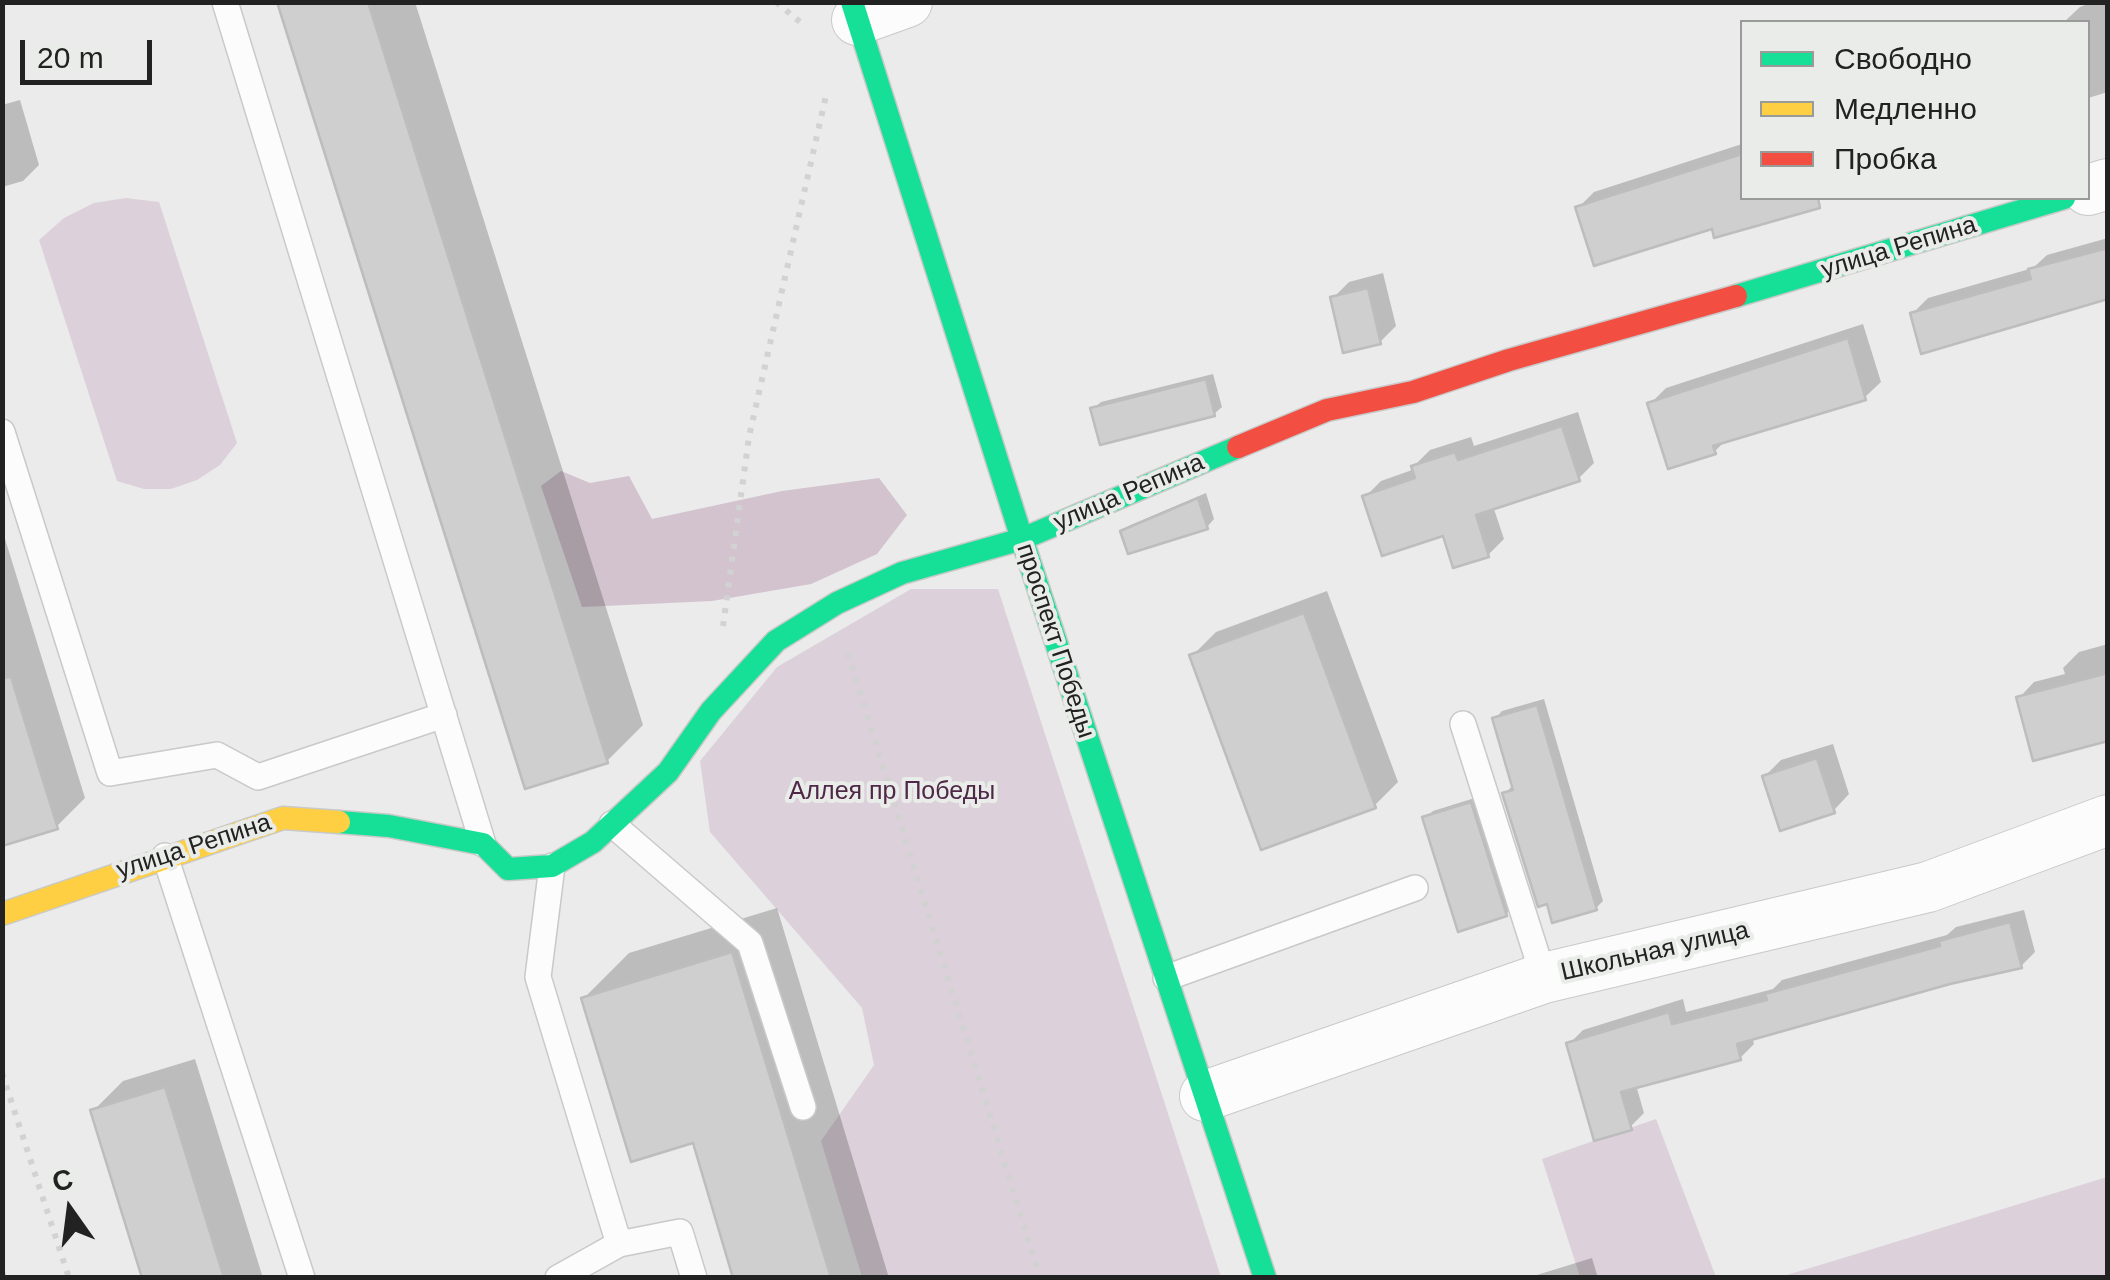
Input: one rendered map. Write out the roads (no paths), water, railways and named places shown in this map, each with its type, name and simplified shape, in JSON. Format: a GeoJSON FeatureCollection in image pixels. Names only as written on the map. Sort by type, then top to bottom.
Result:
{"type":"FeatureCollection","features":[{"type":"Feature","properties":{"kind":"street"},"geometry":{"type":"LineString","coordinates":[[855,11],[907,2]]}},
{"type":"Feature","properties":{"kind":"street","name":"проспект Победы"},"geometry":{"type":"LineString","coordinates":[[855,11],[1022,539],[1265,1278]]}},
{"type":"Feature","properties":{"kind":"street","name":"улица Репина"},"geometry":{"type":"LineString","coordinates":[[2,914],[283,818],[389,826],[484,844],[508,869],[552,866],[593,842],[668,772],[712,711],[776,641],[833,606],[902,573],[1022,539],[1327,410],[1412,392],[1509,360],[1860,261],[2058,200]]}},
{"type":"Feature","properties":{"kind":"street","name":"Школьная улица"},"geometry":{"type":"LineString","coordinates":[[1205,1096],[1544,978],[1928,887],[2108,820]]}},
{"type":"Feature","properties":{"kind":"lane"},"geometry":{"type":"LineString","coordinates":[[225,2],[484,844]]}},
{"type":"Feature","properties":{"kind":"lane"},"geometry":{"type":"LineString","coordinates":[[2,432],[110,774],[216,755],[258,777],[444,715]]}},
{"type":"Feature","properties":{"kind":"lane"},"geometry":{"type":"LineString","coordinates":[[1463,724],[1544,978]]}},
{"type":"Feature","properties":{"kind":"lane"},"geometry":{"type":"LineString","coordinates":[[612,824],[750,943],[803,1107]]}},
{"type":"Feature","properties":{"kind":"lane"},"geometry":{"type":"LineString","coordinates":[[164,856],[302,1278]]}},
{"type":"Feature","properties":{"kind":"lane"},"geometry":{"type":"LineString","coordinates":[[552,866],[538,977],[619,1244]]}},
{"type":"Feature","properties":{"kind":"lane"},"geometry":{"type":"LineString","coordinates":[[1166,978],[1415,888]]}},
{"type":"Feature","properties":{"kind":"lane"},"geometry":{"type":"LineString","coordinates":[[558,1278],[619,1244],[680,1232],[694,1278]]}},
{"type":"Feature","properties":{"kind":"park label","name":"Аллея пр Победы"},"geometry":{"type":"Point","coordinates":[892,792]}}]}
